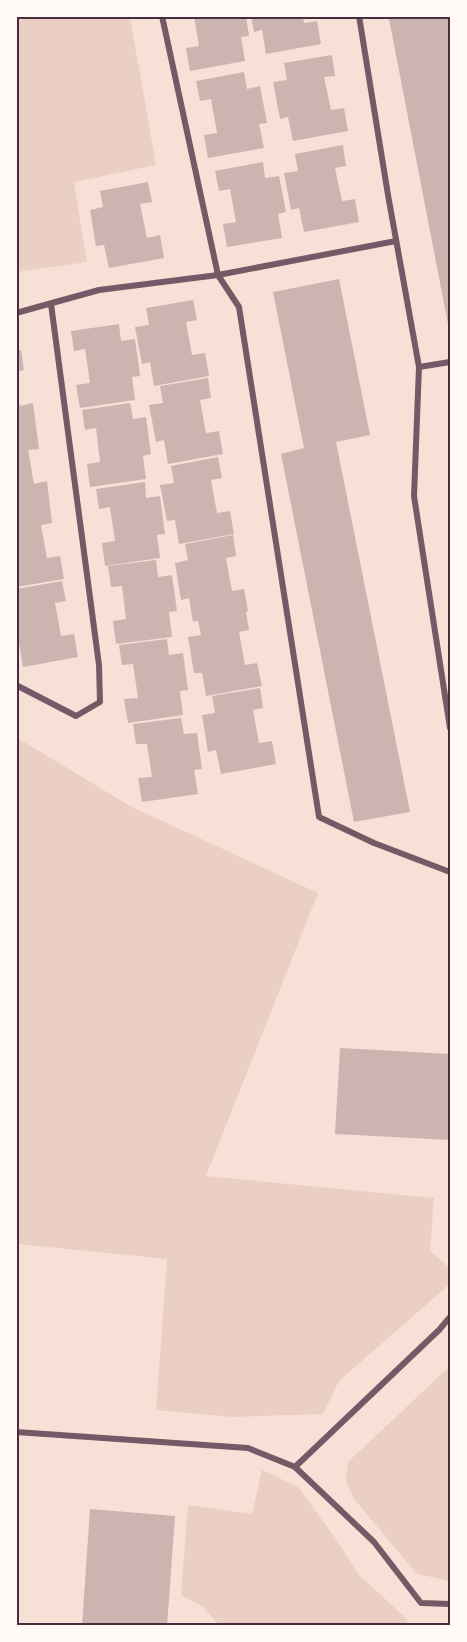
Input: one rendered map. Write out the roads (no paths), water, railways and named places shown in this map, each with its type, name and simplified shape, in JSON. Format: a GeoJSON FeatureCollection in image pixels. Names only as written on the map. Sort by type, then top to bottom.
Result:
{"type":"FeatureCollection","features":[{"type":"Feature","properties":{"kind":"street"},"geometry":{"type":"LineString","coordinates":[[162,16],[218,275],[239,307],[319,817],[374,843],[450,872]]}},
{"type":"Feature","properties":{"kind":"street"},"geometry":{"type":"LineString","coordinates":[[359,16],[419,367],[414,496],[450,728]]}},
{"type":"Feature","properties":{"kind":"street"},"geometry":{"type":"LineString","coordinates":[[16,313],[99,290],[218,275],[396,241]]}},
{"type":"Feature","properties":{"kind":"street"},"geometry":{"type":"LineString","coordinates":[[16,685],[76,716],[100,702],[99,665],[51,304]]}},
{"type":"Feature","properties":{"kind":"street"},"geometry":{"type":"LineString","coordinates":[[419,367],[450,362]]}},
{"type":"Feature","properties":{"kind":"street"},"geometry":{"type":"LineString","coordinates":[[295,1467],[450,1317]]}},
{"type":"Feature","properties":{"kind":"street"},"geometry":{"type":"LineString","coordinates":[[16,1432],[248,1448],[295,1467],[374,1542],[421,1603],[450,1604]]}}]}
